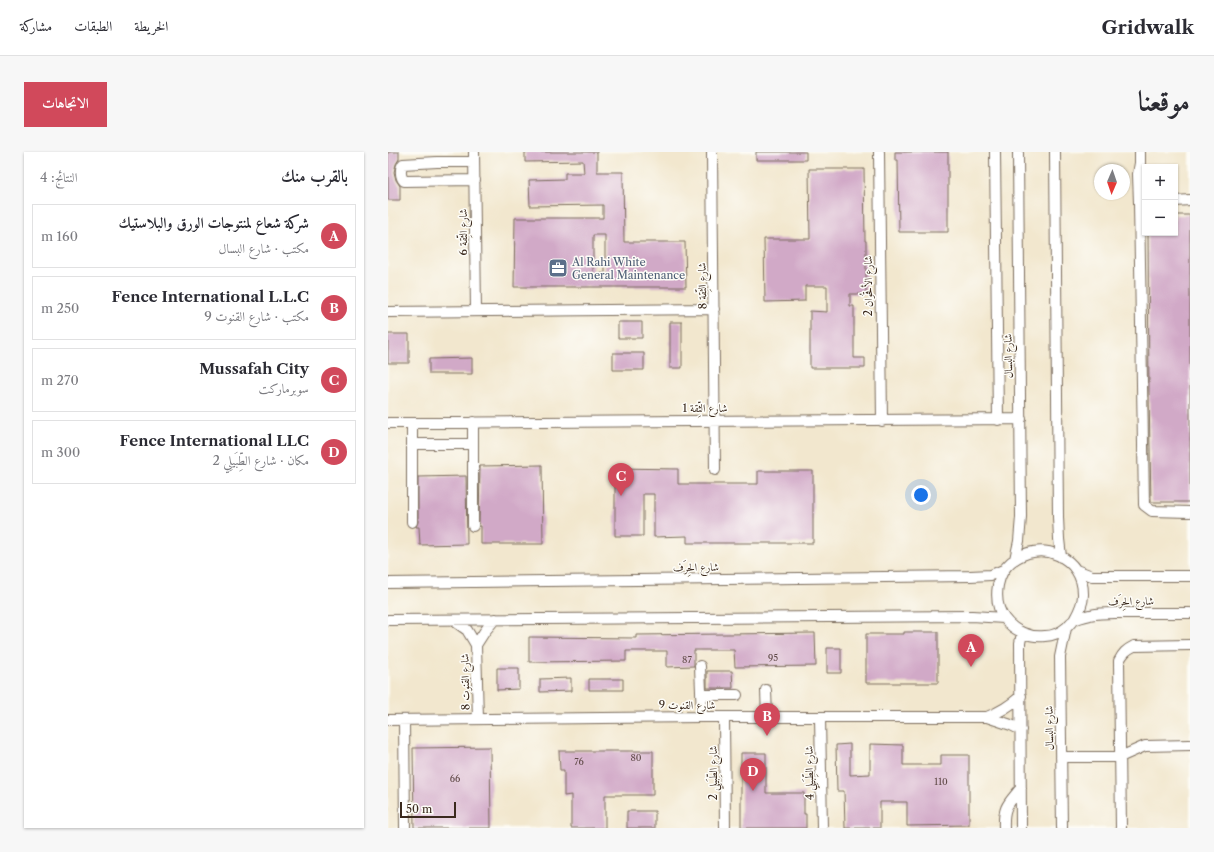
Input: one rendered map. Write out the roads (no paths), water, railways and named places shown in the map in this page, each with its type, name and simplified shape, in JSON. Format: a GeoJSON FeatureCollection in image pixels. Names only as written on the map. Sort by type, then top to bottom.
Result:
{"type":"FeatureCollection","features":[{"type":"Feature","properties":{"kind":"street","name":"شارع الثِّقة 8"},"geometry":{"type":"LineString","coordinates":[[712,152],[715,470]]}},
{"type":"Feature","properties":{"kind":"street","name":"شارع الأقحُوان 2"},"geometry":{"type":"LineString","coordinates":[[879,152],[882,421]]}},
{"type":"Feature","properties":{"kind":"street"},"geometry":{"type":"LineString","coordinates":[[995,152],[998,420]]}},
{"type":"Feature","properties":{"kind":"street","name":"شارع البسال"},"geometry":{"type":"LineString","coordinates":[[1015,559],[1019,541],[1021,517],[1018,152]]}},
{"type":"Feature","properties":{"kind":"street"},"geometry":{"type":"LineString","coordinates":[[1055,152],[1058,517],[1061,557]]}},
{"type":"Feature","properties":{"kind":"street"},"geometry":{"type":"LineString","coordinates":[[1140,152],[1138,174],[1142,203]]}},
{"type":"Feature","properties":{"kind":"street"},"geometry":{"type":"LineString","coordinates":[[474,157],[437,162],[403,164],[401,170],[402,179],[404,181],[475,180]]}},
{"type":"Feature","properties":{"kind":"street","name":"شارع الثِّقة 6"},"geometry":{"type":"LineString","coordinates":[[474,157],[476,311]]}},
{"type":"Feature","properties":{"kind":"street"},"geometry":{"type":"LineString","coordinates":[[1178,201],[1190,200]]}},
{"type":"Feature","properties":{"kind":"street"},"geometry":{"type":"LineString","coordinates":[[1142,236],[1144,505],[1152,511],[1190,512]]}},
{"type":"Feature","properties":{"kind":"street"},"geometry":{"type":"LineString","coordinates":[[388,312],[714,309]]}},
{"type":"Feature","properties":{"kind":"street","name":"شارع الثِّقة 1"},"geometry":{"type":"LineString","coordinates":[[388,423],[1021,419]]}},
{"type":"Feature","properties":{"kind":"street"},"geometry":{"type":"LineString","coordinates":[[473,422],[473,526]]}},
{"type":"Feature","properties":{"kind":"street"},"geometry":{"type":"LineString","coordinates":[[412,423],[412,522]]}},
{"type":"Feature","properties":{"kind":"street"},"geometry":{"type":"LineString","coordinates":[[412,444],[473,444]]}},
{"type":"Feature","properties":{"kind":"street"},"geometry":{"type":"LineString","coordinates":[[1042,551],[1061,557],[1069,562],[1076,570],[1081,582],[1083,596],[1080,609],[1074,620],[1066,628],[1056,634],[1044,637],[1022,633],[1015,629],[1004,618],[998,606],[997,594],[999,581],[1003,570],[1023,554],[1042,551]]}},
{"type":"Feature","properties":{"kind":"street","name":"شارع الحِرَف"},"geometry":{"type":"LineString","coordinates":[[388,583],[970,576],[990,575],[1003,570]]}},
{"type":"Feature","properties":{"kind":"street"},"geometry":{"type":"LineString","coordinates":[[1076,570],[1092,576],[1190,576]]}},
{"type":"Feature","properties":{"kind":"street","name":"شارع الحِرَف"},"geometry":{"type":"LineString","coordinates":[[1074,620],[1090,614],[1190,613]]}},
{"type":"Feature","properties":{"kind":"street"},"geometry":{"type":"LineString","coordinates":[[388,620],[972,616],[1004,618]]}},
{"type":"Feature","properties":{"kind":"street","name":"شارع القنوت 8"},"geometry":{"type":"LineString","coordinates":[[476,645],[485,631],[496,619]]}},
{"type":"Feature","properties":{"kind":"street","name":"شارع القنوت 8"},"geometry":{"type":"LineString","coordinates":[[453,620],[467,630],[476,645],[478,719]]}},
{"type":"Feature","properties":{"kind":"street","name":"شارع البسال"},"geometry":{"type":"LineString","coordinates":[[1062,828],[1060,657],[1066,628]]}},
{"type":"Feature","properties":{"kind":"street"},"geometry":{"type":"LineString","coordinates":[[1021,828],[1020,643],[1022,633]]}},
{"type":"Feature","properties":{"kind":"street"},"geometry":{"type":"LineString","coordinates":[[1121,828],[1119,661],[1122,654],[1134,646],[1190,645]]}},
{"type":"Feature","properties":{"kind":"street"},"geometry":{"type":"LineString","coordinates":[[700,666],[702,717]]}},
{"type":"Feature","properties":{"kind":"street"},"geometry":{"type":"LineString","coordinates":[[766,690],[767,717]]}},
{"type":"Feature","properties":{"kind":"street"},"geometry":{"type":"LineString","coordinates":[[701,695],[737,695]]}},
{"type":"Feature","properties":{"kind":"street","name":"شارع القنوت 9"},"geometry":{"type":"LineString","coordinates":[[987,717],[1001,711],[1021,696]]}},
{"type":"Feature","properties":{"kind":"street","name":"شارع القنوت 9"},"geometry":{"type":"LineString","coordinates":[[388,720],[702,717],[987,717],[1021,730]]}},
{"type":"Feature","properties":{"kind":"street","name":"شارع الطِّبَيلِي 2"},"geometry":{"type":"LineString","coordinates":[[724,717],[725,828]]}},
{"type":"Feature","properties":{"kind":"street","name":"شارع الطِّبَيلِي 4"},"geometry":{"type":"LineString","coordinates":[[820,717],[822,828]]}},
{"type":"Feature","properties":{"kind":"street"},"geometry":{"type":"LineString","coordinates":[[404,720],[405,828]]}},
{"type":"Feature","properties":{"kind":"street"},"geometry":{"type":"LineString","coordinates":[[1061,756],[1120,757],[1145,746],[1190,744]]}},
{"type":"Feature","properties":{"kind":"street"},"geometry":{"type":"LineString","coordinates":[[1004,828],[1004,815],[1006,807],[1021,788]]}},
{"type":"Feature","properties":{"kind":"place","name":"Al Rahi White General Maintenance"},"geometry":{"type":"Point","coordinates":[558,268]}},
{"type":"Feature","properties":{"kind":"place","name":"Mussafah City"},"geometry":{"type":"Point","coordinates":[621,496]}},
{"type":"Feature","properties":{"kind":"place","name":"شركة شعاع لمنتوجات الورق والبلاستيك"},"geometry":{"type":"Point","coordinates":[971,667]}},
{"type":"Feature","properties":{"kind":"place","name":"Fence International L.L.C"},"geometry":{"type":"Point","coordinates":[767,736]}},
{"type":"Feature","properties":{"kind":"place","name":"Fence International LLC"},"geometry":{"type":"Point","coordinates":[753,791]}}]}
